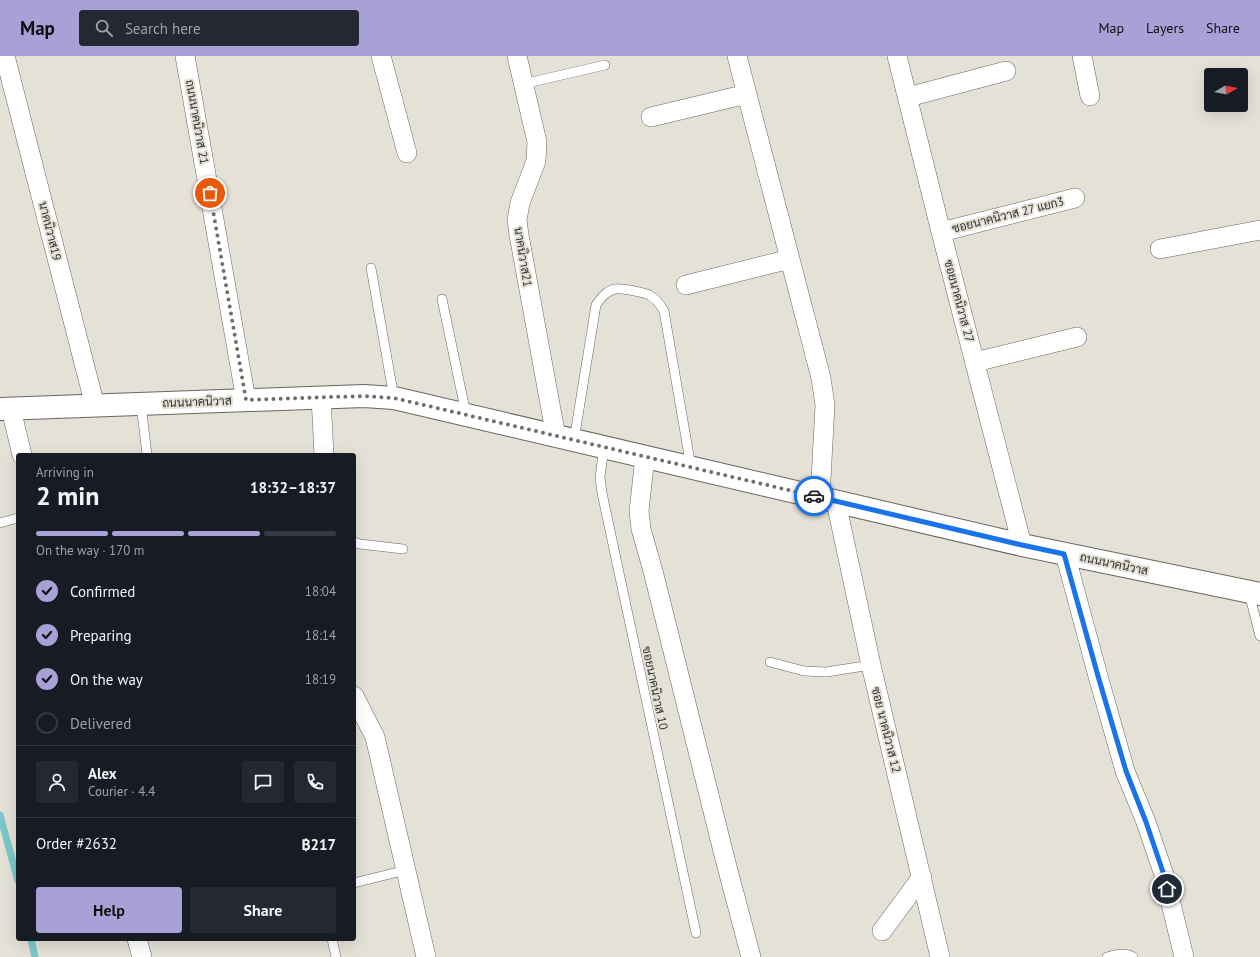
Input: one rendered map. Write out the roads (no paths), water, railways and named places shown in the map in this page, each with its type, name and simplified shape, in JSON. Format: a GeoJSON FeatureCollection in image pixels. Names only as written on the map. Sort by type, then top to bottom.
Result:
{"type":"FeatureCollection","features":[{"type":"Feature","properties":{"kind":"main road","name":"ถนนนาคนิวาส"},"geometry":{"type":"LineString","coordinates":[[6,409],[321,397],[364,396],[394,398],[1022,545],[1255,593]]}},
{"type":"Feature","properties":{"kind":"street","name":"นาคนิวาส19"},"geometry":{"type":"LineString","coordinates":[[5,56],[95,406]]}},
{"type":"Feature","properties":{"kind":"street","name":"ถนนนาคนิวาส 21"},"geometry":{"type":"LineString","coordinates":[[185,56],[246,400]]}},
{"type":"Feature","properties":{"kind":"street"},"geometry":{"type":"LineString","coordinates":[[381,56],[407,153]]}},
{"type":"Feature","properties":{"kind":"street","name":"นาคนิวาส21"},"geometry":{"type":"LineString","coordinates":[[517,56],[538,142],[536,161],[520,203],[517,220],[519,235],[565,439]]}},
{"type":"Feature","properties":{"kind":"street","name":"ซอย นาคนิวาส 12"},"geometry":{"type":"LineString","coordinates":[[737,56],[821,378],[825,405],[828,500],[871,665],[940,957]]}},
{"type":"Feature","properties":{"kind":"street","name":"ซอยนาคนิวาส 27"},"geometry":{"type":"LineString","coordinates":[[897,56],[1022,545]]}},
{"type":"Feature","properties":{"kind":"street"},"geometry":{"type":"LineString","coordinates":[[1082,56],[1090,96]]}},
{"type":"Feature","properties":{"kind":"street"},"geometry":{"type":"LineString","coordinates":[[908,97],[1006,72]]}},
{"type":"Feature","properties":{"kind":"street"},"geometry":{"type":"LineString","coordinates":[[651,117],[747,94]]}},
{"type":"Feature","properties":{"kind":"street","name":"ซอยนาคนิวาส 27 แยก3"},"geometry":{"type":"LineString","coordinates":[[941,232],[1075,198]]}},
{"type":"Feature","properties":{"kind":"street"},"geometry":{"type":"LineString","coordinates":[[1160,249],[1260,230]]}},
{"type":"Feature","properties":{"kind":"street"},"geometry":{"type":"LineString","coordinates":[[686,285],[790,259]]}},
{"type":"Feature","properties":{"kind":"street"},"geometry":{"type":"LineString","coordinates":[[975,362],[1077,337]]}},
{"type":"Feature","properties":{"kind":"street"},"geometry":{"type":"LineString","coordinates":[[321,397],[324,453]]}},
{"type":"Feature","properties":{"kind":"street"},"geometry":{"type":"LineString","coordinates":[[6,409],[21,453]]}},
{"type":"Feature","properties":{"kind":"street"},"geometry":{"type":"LineString","coordinates":[[645,457],[639,512],[641,529],[655,578],[751,957]]}},
{"type":"Feature","properties":{"kind":"street"},"geometry":{"type":"LineString","coordinates":[[1064,554],[1126,771],[1146,822],[1164,875],[1184,957]]}},
{"type":"Feature","properties":{"kind":"street"},"geometry":{"type":"LineString","coordinates":[[356,700],[375,737],[426,957]]}},
{"type":"Feature","properties":{"kind":"street"},"geometry":{"type":"LineString","coordinates":[[882,930],[922,877]]}},
{"type":"Feature","properties":{"kind":"street"},"geometry":{"type":"LineString","coordinates":[[138,941],[142,957]]}},
{"type":"Feature","properties":{"kind":"lane"},"geometry":{"type":"LineString","coordinates":[[524,84],[605,65]]}},
{"type":"Feature","properties":{"kind":"lane"},"geometry":{"type":"LineString","coordinates":[[371,268],[394,398]]}},
{"type":"Feature","properties":{"kind":"lane"},"geometry":{"type":"LineString","coordinates":[[565,439],[596,305],[605,294],[616,289],[642,293],[649,295],[658,302],[664,311],[691,468]]}},
{"type":"Feature","properties":{"kind":"lane"},"geometry":{"type":"LineString","coordinates":[[442,299],[466,415]]}},
{"type":"Feature","properties":{"kind":"lane"},"geometry":{"type":"LineString","coordinates":[[141,404],[147,453]]}},
{"type":"Feature","properties":{"kind":"lane","name":"ซอยนาคนิวาส 10"},"geometry":{"type":"LineString","coordinates":[[604,447],[600,477],[602,493],[696,932]]}},
{"type":"Feature","properties":{"kind":"lane"},"geometry":{"type":"LineString","coordinates":[[0,523],[16,519]]}},
{"type":"Feature","properties":{"kind":"lane"},"geometry":{"type":"LineString","coordinates":[[356,543],[403,549]]}},
{"type":"Feature","properties":{"kind":"lane"},"geometry":{"type":"LineString","coordinates":[[1255,593],[1260,636]]}},
{"type":"Feature","properties":{"kind":"lane"},"geometry":{"type":"LineString","coordinates":[[770,662],[804,671],[826,672],[871,665]]}},
{"type":"Feature","properties":{"kind":"lane"},"geometry":{"type":"LineString","coordinates":[[356,882],[406,870]]}},
{"type":"Feature","properties":{"kind":"lane"},"geometry":{"type":"LineString","coordinates":[[332,941],[336,957]]}},
{"type":"Feature","properties":{"kind":"lane"},"geometry":{"type":"LineString","coordinates":[[1107,957],[1130,955],[1133,957]]}},
{"type":"Feature","properties":{"kind":"waterway"},"geometry":{"type":"LineString","coordinates":[[0,815],[16,874]]}},
{"type":"Feature","properties":{"kind":"waterway"},"geometry":{"type":"LineString","coordinates":[[31,941],[35,957]]}}]}
